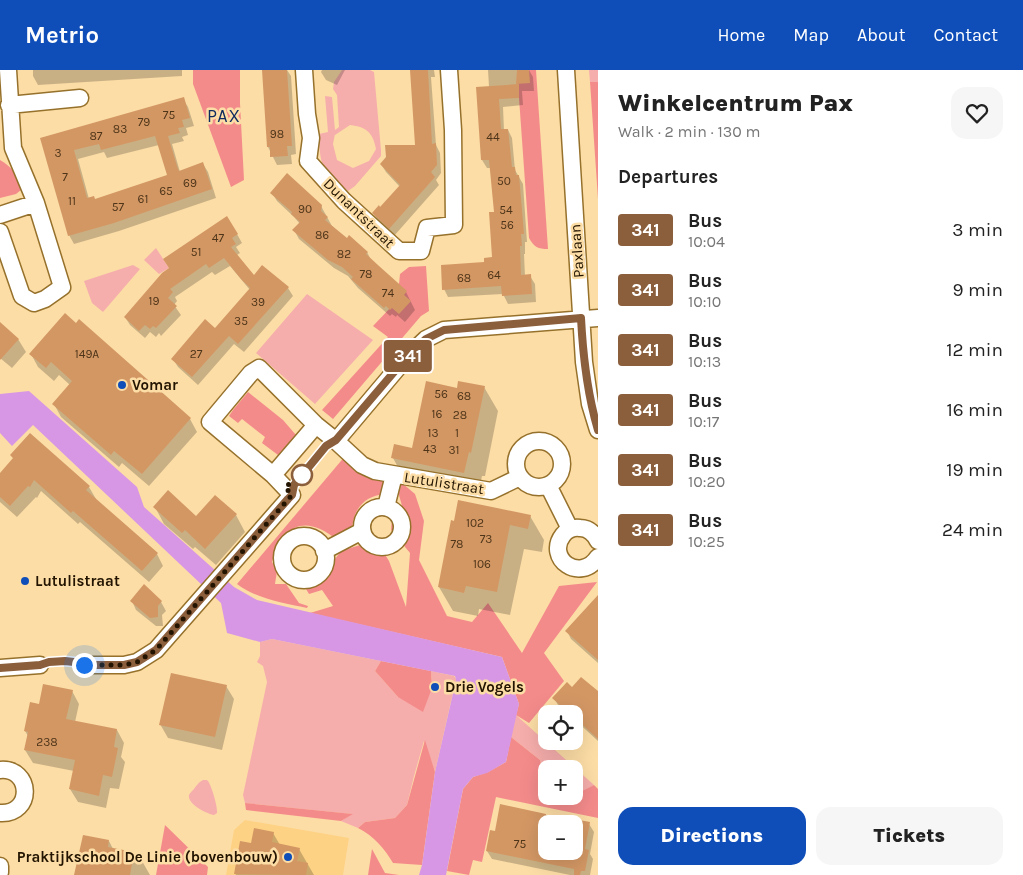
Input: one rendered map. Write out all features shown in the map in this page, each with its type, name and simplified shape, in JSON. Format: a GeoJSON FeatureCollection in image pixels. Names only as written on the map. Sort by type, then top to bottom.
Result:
{"type":"FeatureCollection","features":[{"type":"Feature","properties":{"kind":"street"},"geometry":{"type":"LineString","coordinates":[[0,232],[22,296],[34,303],[45,299],[62,287],[36,203],[7,148],[8,70]]}},
{"type":"Feature","properties":{"kind":"street","name":"Dunantstraat"},"geometry":{"type":"LineString","coordinates":[[304,70],[307,114],[311,138],[308,161],[344,201],[399,251],[421,251],[427,228],[454,225],[453,130],[449,70]]}},
{"type":"Feature","properties":{"kind":"street","name":"Paxlaan"},"geometry":{"type":"LineString","coordinates":[[566,70],[584,362],[590,404],[598,430]]}},
{"type":"Feature","properties":{"kind":"street"},"geometry":{"type":"LineString","coordinates":[[9,105],[80,98]]}},
{"type":"Feature","properties":{"kind":"street"},"geometry":{"type":"LineString","coordinates":[[0,215],[36,203]]}},
{"type":"Feature","properties":{"kind":"street"},"geometry":{"type":"LineString","coordinates":[[336,440],[406,358],[426,339],[444,330],[598,318]]}},
{"type":"Feature","properties":{"kind":"street","name":"Lutulistraat"},"geometry":{"type":"LineString","coordinates":[[273,475],[210,422],[251,373],[259,368],[316,424],[362,465],[375,471],[491,491],[520,477]]}},
{"type":"Feature","properties":{"kind":"street"},"geometry":{"type":"LineString","coordinates":[[84,665],[124,665],[137,662],[156,650],[292,495],[273,475],[316,424]]}},
{"type":"Feature","properties":{"kind":"street"},"geometry":{"type":"LineString","coordinates":[[534,442],[548,444],[555,448],[559,454],[561,468],[558,475],[548,485],[532,486],[520,477],[516,463],[521,449],[527,444],[534,442]]}},
{"type":"Feature","properties":{"kind":"street","name":"Lutulistraat"},"geometry":{"type":"LineString","coordinates":[[386,507],[394,475]]}},
{"type":"Feature","properties":{"kind":"street"},"geometry":{"type":"LineString","coordinates":[[548,485],[570,529]]}},
{"type":"Feature","properties":{"kind":"street"},"geometry":{"type":"LineString","coordinates":[[386,507],[396,513],[402,524],[402,531],[396,542],[385,547],[373,545],[364,537],[362,525],[367,513],[373,509],[386,507]]}},
{"type":"Feature","properties":{"kind":"street"},"geometry":{"type":"LineString","coordinates":[[598,541],[591,531],[584,528],[570,529],[558,544],[562,561],[568,566],[582,569],[588,567],[598,556]]}},
{"type":"Feature","properties":{"kind":"street"},"geometry":{"type":"LineString","coordinates":[[324,550],[362,531]]}},
{"type":"Feature","properties":{"kind":"street"},"geometry":{"type":"LineString","coordinates":[[0,668],[40,665]]}},
{"type":"Feature","properties":{"kind":"street"},"geometry":{"type":"LineString","coordinates":[[0,770],[11,771],[18,775],[22,780],[25,794],[19,807],[13,811],[0,813]]}},
{"type":"Feature","properties":{"kind":"street"},"geometry":{"type":"LineString","coordinates":[[0,866],[0,872]]}},
{"type":"Feature","properties":{"kind":"shaded area"},"geometry":{"type":"Polygon","coordinates":[[[193,70],[240,70],[244,180],[231,187],[193,84],[193,70]]]}},
{"type":"Feature","properties":{"kind":"shaded area"},"geometry":{"type":"Polygon","coordinates":[[[342,70],[370,70],[374,72],[381,156],[355,186],[348,191],[324,167],[320,155],[319,134],[328,132],[325,96],[332,97],[335,130],[339,127],[337,95],[333,89],[334,82],[342,70]],[[350,125],[335,134],[333,144],[337,160],[353,168],[369,161],[376,149],[371,135],[365,129],[350,125]]]}},
{"type":"Feature","properties":{"kind":"shaded area"},"geometry":{"type":"Polygon","coordinates":[[[517,70],[536,70],[548,249],[537,247],[529,238],[517,70]]]}},
{"type":"Feature","properties":{"kind":"shaded area"},"geometry":{"type":"Polygon","coordinates":[[[589,70],[598,70],[598,82],[590,82],[589,70]]]}},
{"type":"Feature","properties":{"kind":"shaded area"},"geometry":{"type":"Polygon","coordinates":[[[590,82],[598,82],[598,199],[590,82]]]}},
{"type":"Feature","properties":{"kind":"shaded area"},"geometry":{"type":"Polygon","coordinates":[[[0,160],[15,172],[21,185],[21,190],[16,194],[0,198],[0,160]]]}},
{"type":"Feature","properties":{"kind":"shaded area"},"geometry":{"type":"Polygon","coordinates":[[[156,248],[169,268],[159,274],[144,260],[156,248]]]}},
{"type":"Feature","properties":{"kind":"shaded area"},"geometry":{"type":"Polygon","coordinates":[[[133,265],[140,269],[103,312],[92,303],[84,281],[133,265]]]}},
{"type":"Feature","properties":{"kind":"shaded area"},"geometry":{"type":"Polygon","coordinates":[[[426,266],[429,311],[421,316],[333,419],[322,410],[388,337],[373,326],[392,306],[398,294],[400,274],[409,267],[426,266]]]}},
{"type":"Feature","properties":{"kind":"shaded area"},"geometry":{"type":"Polygon","coordinates":[[[307,294],[373,340],[315,404],[256,353],[307,294]]]}},
{"type":"Feature","properties":{"kind":"shaded area"},"geometry":{"type":"Polygon","coordinates":[[[29,391],[137,487],[144,507],[234,587],[257,600],[502,657],[519,704],[506,762],[487,773],[473,777],[463,789],[446,875],[419,875],[435,772],[456,680],[455,676],[272,639],[260,642],[227,633],[221,603],[33,425],[12,446],[0,433],[0,394],[29,391]]]}},
{"type":"Feature","properties":{"kind":"shaded area"},"geometry":{"type":"Polygon","coordinates":[[[248,392],[283,420],[296,435],[278,455],[262,443],[265,437],[242,419],[238,423],[229,416],[248,392]]]}},
{"type":"Feature","properties":{"kind":"shaded area"},"geometry":{"type":"Polygon","coordinates":[[[346,455],[388,480],[385,494],[377,495],[364,502],[356,512],[352,533],[337,540],[315,527],[306,526],[297,527],[289,531],[283,539],[272,562],[277,571],[275,584],[286,584],[299,603],[308,606],[307,608],[262,597],[237,584],[346,455]]]}},
{"type":"Feature","properties":{"kind":"shaded area"},"geometry":{"type":"Polygon","coordinates":[[[402,483],[415,494],[424,521],[419,560],[447,616],[472,622],[488,603],[522,653],[559,586],[597,582],[544,653],[564,681],[544,705],[538,705],[538,712],[529,723],[516,715],[519,704],[502,657],[310,613],[333,606],[322,590],[309,594],[303,584],[317,583],[341,551],[376,540],[389,561],[406,607],[410,553],[391,530],[392,518],[402,506],[396,484],[402,483]]]}},
{"type":"Feature","properties":{"kind":"shaded area"},"geometry":{"type":"Polygon","coordinates":[[[272,639],[381,661],[375,671],[398,697],[432,688],[431,671],[454,676],[456,679],[435,772],[424,741],[407,805],[395,818],[365,822],[358,828],[341,821],[352,814],[245,803],[243,795],[267,682],[263,666],[257,662],[260,656],[260,642],[272,639]]]}},
{"type":"Feature","properties":{"kind":"shaded area"},"geometry":{"type":"Polygon","coordinates":[[[381,661],[431,671],[432,688],[423,712],[398,697],[375,671],[381,661]]]}},
{"type":"Feature","properties":{"kind":"shaded area"},"geometry":{"type":"Polygon","coordinates":[[[516,715],[538,735],[538,750],[555,750],[566,760],[540,760],[511,737],[516,715]]]}},
{"type":"Feature","properties":{"kind":"shaded area"},"geometry":{"type":"Polygon","coordinates":[[[511,737],[540,760],[538,760],[538,805],[583,805],[583,791],[594,785],[598,789],[598,818],[496,797],[482,862],[473,860],[469,875],[447,871],[463,789],[473,777],[488,772],[506,762],[511,737]]]}},
{"type":"Feature","properties":{"kind":"shaded area"},"geometry":{"type":"Polygon","coordinates":[[[425,740],[435,772],[422,865],[393,863],[378,843],[358,828],[365,822],[395,818],[407,805],[425,740]]]}},
{"type":"Feature","properties":{"kind":"shaded area"},"geometry":{"type":"Polygon","coordinates":[[[583,775],[594,785],[583,792],[583,775]]]}},
{"type":"Feature","properties":{"kind":"shaded area"},"geometry":{"type":"Polygon","coordinates":[[[203,780],[209,782],[214,795],[217,813],[214,815],[198,808],[189,798],[189,795],[203,780]]]}},
{"type":"Feature","properties":{"kind":"shaded area"},"geometry":{"type":"Polygon","coordinates":[[[245,803],[353,814],[341,821],[246,810],[245,803]]]}},
{"type":"Feature","properties":{"kind":"shaded area","name":"Praktijkschool De Linie (bovenbouw)"},"geometry":{"type":"Polygon","coordinates":[[[245,820],[349,838],[343,875],[226,875],[234,830],[245,820]]]}},
{"type":"Feature","properties":{"kind":"shaded area"},"geometry":{"type":"Polygon","coordinates":[[[165,825],[208,867],[207,875],[156,875],[165,825]]]}},
{"type":"Feature","properties":{"kind":"shaded area"},"geometry":{"type":"Polygon","coordinates":[[[372,849],[385,873],[399,875],[368,875],[372,849]]]}},
{"type":"Feature","properties":{"kind":"building"},"geometry":{"type":"Polygon","coordinates":[[[262,70],[287,70],[292,146],[287,146],[288,156],[270,157],[270,147],[267,147],[262,70]]]}},
{"type":"Feature","properties":{"kind":"building"},"geometry":{"type":"Polygon","coordinates":[[[410,70],[428,70],[432,144],[436,143],[437,165],[431,172],[435,177],[389,229],[372,213],[400,185],[380,164],[386,157],[385,145],[415,145],[410,70]]]}},
{"type":"Feature","properties":{"kind":"building"},"geometry":{"type":"Polygon","coordinates":[[[517,70],[529,70],[530,83],[516,84],[517,70]]]}},
{"type":"Feature","properties":{"kind":"building"},"geometry":{"type":"Polygon","coordinates":[[[519,84],[519,98],[499,99],[501,129],[508,129],[512,167],[515,167],[516,175],[519,175],[524,234],[521,234],[522,246],[520,246],[521,275],[531,274],[532,294],[502,296],[501,286],[442,290],[441,265],[484,262],[484,258],[492,257],[489,212],[494,212],[489,160],[481,160],[476,87],[519,84]]]}},
{"type":"Feature","properties":{"kind":"building"},"geometry":{"type":"Polygon","coordinates":[[[184,97],[190,118],[182,120],[184,127],[178,128],[180,133],[168,136],[177,166],[179,171],[203,162],[212,189],[114,223],[68,236],[40,138],[184,97]],[[155,136],[101,150],[99,144],[74,150],[87,198],[94,196],[95,199],[167,175],[155,136]]]}},
{"type":"Feature","properties":{"kind":"building"},"geometry":{"type":"Polygon","coordinates":[[[287,173],[322,205],[321,211],[328,217],[325,220],[347,238],[349,235],[368,252],[366,254],[407,291],[404,295],[411,301],[399,314],[392,308],[390,310],[386,306],[384,308],[351,279],[353,277],[342,267],[328,260],[292,230],[300,222],[291,214],[292,212],[270,193],[287,173]]]}},
{"type":"Feature","properties":{"kind":"building"},"geometry":{"type":"Polygon","coordinates":[[[227,216],[238,234],[232,238],[236,244],[231,247],[254,275],[262,265],[289,287],[238,344],[229,336],[192,377],[171,359],[205,319],[215,328],[250,288],[224,258],[209,268],[206,264],[170,289],[173,292],[168,298],[177,306],[156,328],[153,326],[150,329],[145,325],[139,331],[124,317],[162,273],[169,268],[163,259],[227,216]]]}},
{"type":"Feature","properties":{"kind":"building"},"geometry":{"type":"Polygon","coordinates":[[[65,313],[76,323],[79,319],[191,418],[142,474],[114,451],[111,455],[52,404],[72,381],[51,362],[46,368],[29,354],[65,313]]]}},
{"type":"Feature","properties":{"kind":"building"},"geometry":{"type":"Polygon","coordinates":[[[0,322],[19,339],[0,360],[0,322]]]}},
{"type":"Feature","properties":{"kind":"building"},"geometry":{"type":"Polygon","coordinates":[[[426,381],[457,388],[458,381],[485,386],[471,453],[469,452],[464,473],[391,458],[394,444],[412,448],[426,381]]]}},
{"type":"Feature","properties":{"kind":"building"},"geometry":{"type":"Polygon","coordinates":[[[30,433],[90,486],[86,490],[158,553],[142,571],[34,480],[30,487],[28,486],[10,506],[0,497],[0,473],[13,458],[10,455],[30,433]]]}},
{"type":"Feature","properties":{"kind":"building"},"geometry":{"type":"Polygon","coordinates":[[[168,490],[196,516],[215,495],[237,514],[205,549],[185,530],[182,533],[153,507],[168,490]]]}},
{"type":"Feature","properties":{"kind":"building"},"geometry":{"type":"Polygon","coordinates":[[[458,500],[531,515],[528,529],[510,525],[497,592],[466,586],[464,593],[438,587],[451,520],[454,521],[458,500]]]}},
{"type":"Feature","properties":{"kind":"building"},"geometry":{"type":"Polygon","coordinates":[[[144,584],[162,601],[158,606],[158,617],[150,618],[130,601],[144,584]]]}},
{"type":"Feature","properties":{"kind":"building"},"geometry":{"type":"Polygon","coordinates":[[[598,595],[598,660],[565,631],[598,595]]]}},
{"type":"Feature","properties":{"kind":"building"},"geometry":{"type":"Polygon","coordinates":[[[171,673],[227,685],[215,737],[159,725],[171,673]]]}},
{"type":"Feature","properties":{"kind":"building"},"geometry":{"type":"Polygon","coordinates":[[[581,677],[598,691],[598,739],[583,725],[583,705],[560,705],[552,698],[567,682],[572,687],[581,677]]]}},
{"type":"Feature","properties":{"kind":"building"},"geometry":{"type":"Polygon","coordinates":[[[43,684],[73,690],[66,719],[117,729],[114,747],[118,748],[112,777],[103,775],[99,796],[69,789],[75,760],[24,750],[28,732],[24,731],[30,702],[39,704],[43,684]]]}},
{"type":"Feature","properties":{"kind":"building"},"geometry":{"type":"Polygon","coordinates":[[[500,804],[546,814],[538,815],[538,860],[583,860],[583,821],[590,822],[585,849],[589,850],[585,871],[581,871],[580,875],[574,875],[574,869],[486,851],[490,830],[495,831],[500,804]]]}},
{"type":"Feature","properties":{"kind":"building"},"geometry":{"type":"Polygon","coordinates":[[[254,828],[274,832],[272,842],[300,848],[297,861],[308,863],[306,875],[234,874],[240,841],[251,843],[254,828]]]}},
{"type":"Feature","properties":{"kind":"building"},"geometry":{"type":"Polygon","coordinates":[[[83,835],[109,840],[108,847],[134,852],[130,875],[74,875],[83,835]]]}},
{"type":"Feature","properties":{"kind":"bus line","name":"341"},"geometry":{"type":"LineString","coordinates":[[0,668],[65,661],[84,665],[124,665],[137,662],[156,650],[292,495],[294,485],[326,446],[336,440],[406,358],[426,339],[444,330],[581,318],[584,362],[590,404],[598,430]]}},
{"type":"Feature","properties":{"kind":"place","name":"Vomar"},"geometry":{"type":"Point","coordinates":[122,385]}},
{"type":"Feature","properties":{"kind":"place","name":"Lutulistraat"},"geometry":{"type":"Point","coordinates":[25,581]}},
{"type":"Feature","properties":{"kind":"place","name":"Drie Vogels"},"geometry":{"type":"Point","coordinates":[435,687]}},
{"type":"Feature","properties":{"kind":"place","name":"Praktijkschool De Linie (bovenbouw)"},"geometry":{"type":"Point","coordinates":[288,857]}},
{"type":"Feature","properties":{"kind":"district","name":"PAX"},"geometry":{"type":"Point","coordinates":[224,116]}},
{"type":"Feature","properties":{"kind":"route"},"geometry":{"type":"LineString","coordinates":[[84,665],[124,665],[137,662],[156,650],[292,495],[285,487],[302,475]]}}]}
